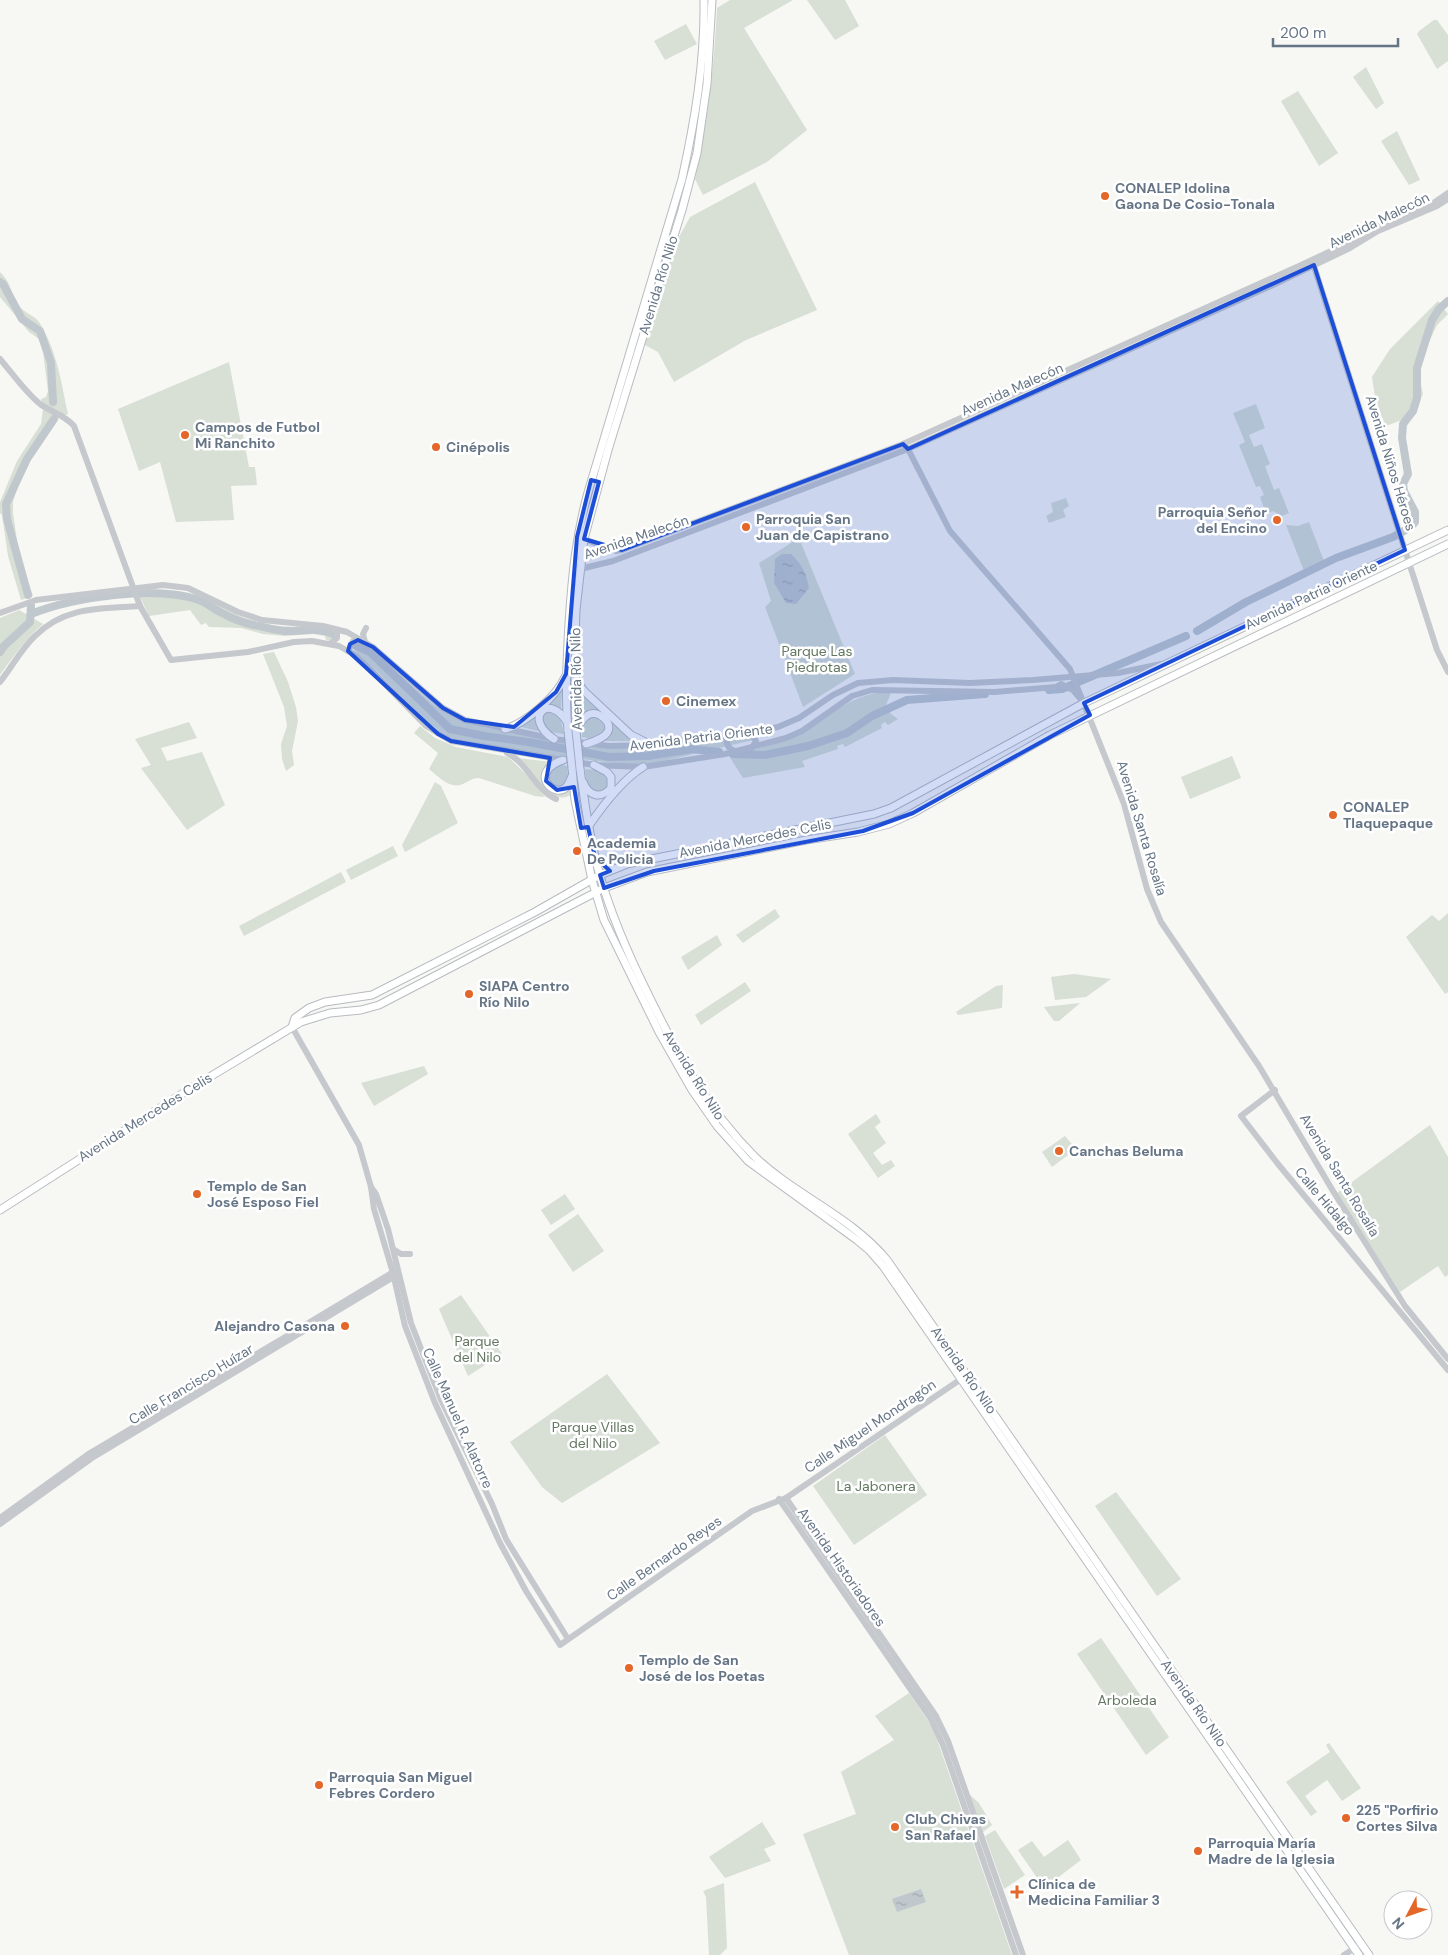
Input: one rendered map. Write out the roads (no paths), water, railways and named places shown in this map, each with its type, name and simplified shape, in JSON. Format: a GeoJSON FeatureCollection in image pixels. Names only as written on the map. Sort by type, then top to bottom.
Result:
{"type":"FeatureCollection","features":[{"type":"Feature","properties":{"kind":"main road","name":"Avenida Río Nilo"},"geometry":{"type":"LineString","coordinates":[[704,0],[703,89],[697,152],[684,202],[578,531],[573,571],[566,674],[572,729],[580,772],[592,880],[604,920],[659,1032],[696,1096],[717,1126],[758,1170],[869,1250],[882,1266],[964,1377],[1367,1953]]}},
{"type":"Feature","properties":{"kind":"main road","name":"Avenida Río Nilo"},"geometry":{"type":"LineString","coordinates":[[703,89],[711,45],[712,0]]}},
{"type":"Feature","properties":{"kind":"main road","name":"Avenida Río Nilo"},"geometry":{"type":"LineString","coordinates":[[595,481],[584,539],[576,610],[572,729],[572,772],[575,800],[628,954],[664,1029],[709,1103],[762,1164],[862,1234],[878,1249],[894,1269],[964,1377],[1359,1955]]}},
{"type":"Feature","properties":{"kind":"main road","name":"Avenida Patria Oriente"},"geometry":{"type":"LineString","coordinates":[[1084,703],[1448,530]]}},
{"type":"Feature","properties":{"kind":"main road","name":"Avenida Patria Oriente"},"geometry":{"type":"LineString","coordinates":[[1090,716],[1448,544]]}},
{"type":"Feature","properties":{"kind":"main road"},"geometry":{"type":"LineString","coordinates":[[506,729],[520,724],[552,696],[561,685],[566,674]]}},
{"type":"Feature","properties":{"kind":"main road"},"geometry":{"type":"LineString","coordinates":[[574,679],[584,691],[631,735],[651,745]]}},
{"type":"Feature","properties":{"kind":"main road","name":"Avenida Mercedes Celis"},"geometry":{"type":"LineString","coordinates":[[292,1027],[295,1018],[309,1008],[325,1002],[372,995],[535,912],[592,880],[634,862],[874,814],[891,808],[1084,703]]}},
{"type":"Feature","properties":{"kind":"main road"},"geometry":{"type":"LineString","coordinates":[[554,739],[541,727],[539,715],[542,711],[555,709],[560,712],[572,729],[586,716],[597,714],[607,721],[608,732],[603,737],[586,744]]}},
{"type":"Feature","properties":{"kind":"main road","name":"Avenida Mercedes Celis"},"geometry":{"type":"LineString","coordinates":[[0,1210],[188,1090],[301,1022],[330,1013],[361,1010],[379,1005],[604,888],[647,872],[800,841],[863,831],[889,824],[913,813],[1050,735],[1090,716]]}},
{"type":"Feature","properties":{"kind":"main road"},"geometry":{"type":"LineString","coordinates":[[563,760],[552,764],[547,769],[545,775],[547,784],[554,789],[562,790],[567,786],[572,772]]}},
{"type":"Feature","properties":{"kind":"main road"},"geometry":{"type":"LineString","coordinates":[[580,772],[585,787],[595,795],[603,795],[607,792],[612,782],[611,777],[607,772],[594,765]]}},
{"type":"Feature","properties":{"kind":"main road"},"geometry":{"type":"LineString","coordinates":[[585,828],[633,775],[643,767]]}},
{"type":"Feature","properties":{"kind":"main road"},"geometry":{"type":"LineString","coordinates":[[595,858],[604,865],[615,869]]}},
{"type":"Feature","properties":{"kind":"main road"},"geometry":{"type":"LineString","coordinates":[[499,944],[501,934],[535,912]]}},
{"type":"Feature","properties":{"kind":"street","name":"Avenida Malecón"},"geometry":{"type":"LineString","coordinates":[[1314,262],[1372,229],[1435,202],[1448,193]]}},
{"type":"Feature","properties":{"kind":"street","name":"Avenida Malecón"},"geometry":{"type":"LineString","coordinates":[[573,571],[612,561],[906,447],[1314,262],[1350,248],[1378,231],[1437,206],[1448,199]]}},
{"type":"Feature","properties":{"kind":"street","name":"Avenida Niños Héroes"},"geometry":{"type":"LineString","coordinates":[[1314,262],[1437,650],[1448,672]]}},
{"type":"Feature","properties":{"kind":"street"},"geometry":{"type":"LineString","coordinates":[[0,359],[33,397],[47,409],[62,415],[70,421],[78,434],[139,604],[72,612],[53,621],[34,637],[0,682]]}},
{"type":"Feature","properties":{"kind":"street","name":"Avenida Malecón"},"geometry":{"type":"LineString","coordinates":[[584,539],[616,551],[622,550],[906,447]]}},
{"type":"Feature","properties":{"kind":"street"},"geometry":{"type":"LineString","coordinates":[[906,447],[950,531],[1066,662],[1075,678],[1080,695]]}},
{"type":"Feature","properties":{"kind":"street","name":"Avenida Patria Oriente"},"geometry":{"type":"LineString","coordinates":[[0,613],[36,600],[134,590],[163,584],[181,587],[201,593],[238,612],[262,620],[323,626],[347,632],[373,647],[443,708],[465,720],[554,739],[586,744],[624,746],[651,745],[679,740],[748,733],[778,727],[799,718],[833,695],[858,683],[900,680],[970,683],[1075,678],[1140,670],[1174,661]]}},
{"type":"Feature","properties":{"kind":"street","name":"Avenida Patria Oriente"},"geometry":{"type":"LineString","coordinates":[[139,604],[171,660],[234,654],[294,642],[312,641],[330,644],[348,650],[369,668],[415,716],[438,734],[451,741],[594,765],[643,767],[752,748],[795,735],[838,704],[852,696],[872,690],[994,692],[1056,687],[1061,684],[1080,695],[1084,703]]}},
{"type":"Feature","properties":{"kind":"street"},"geometry":{"type":"LineString","coordinates":[[348,650],[353,641],[365,642],[363,634],[366,628]]}},
{"type":"Feature","properties":{"kind":"street"},"geometry":{"type":"LineString","coordinates":[[330,644],[337,638],[338,633],[334,629]]}},
{"type":"Feature","properties":{"kind":"street","name":"Avenida Santa Rosalía"},"geometry":{"type":"LineString","coordinates":[[1084,703],[1124,804],[1147,889],[1156,911],[1170,936],[1206,986],[1275,1090],[1402,1302],[1448,1359]]}},
{"type":"Feature","properties":{"kind":"street"},"geometry":{"type":"LineString","coordinates":[[748,733],[756,741],[752,748]]}},
{"type":"Feature","properties":{"kind":"street"},"geometry":{"type":"LineString","coordinates":[[730,734],[727,744],[730,749],[735,751]]}},
{"type":"Feature","properties":{"kind":"street"},"geometry":{"type":"LineString","coordinates":[[499,750],[518,761],[544,793],[556,799]]}},
{"type":"Feature","properties":{"kind":"street","name":"Calle Manuel R. Alatorre"},"geometry":{"type":"LineString","coordinates":[[292,1027],[359,1145],[374,1208],[411,1323],[441,1400],[492,1504],[506,1539],[568,1639]]}},
{"type":"Feature","properties":{"kind":"street","name":"Calle Hidalgo"},"geometry":{"type":"LineString","coordinates":[[1275,1090],[1241,1116],[1278,1164],[1448,1370]]}},
{"type":"Feature","properties":{"kind":"street","name":"Calle Manuel R. Alatorre"},"geometry":{"type":"LineString","coordinates":[[370,1187],[376,1194],[393,1249],[405,1326],[436,1403],[500,1543],[526,1591],[560,1645]]}},
{"type":"Feature","properties":{"kind":"street"},"geometry":{"type":"LineString","coordinates":[[393,1249],[401,1254],[410,1254]]}},
{"type":"Feature","properties":{"kind":"street","name":"Calle Francisco Huízar"},"geometry":{"type":"LineString","coordinates":[[0,1518],[90,1453],[396,1273]]}},
{"type":"Feature","properties":{"kind":"street","name":"Calle Francisco Huízar"},"geometry":{"type":"LineString","coordinates":[[0,1524],[92,1458],[396,1273]]}},
{"type":"Feature","properties":{"kind":"street","name":"Calle Miguel Mondragón"},"geometry":{"type":"LineString","coordinates":[[783,1499],[964,1377]]}},
{"type":"Feature","properties":{"kind":"street","name":"Calle Bernardo Reyes"},"geometry":{"type":"LineString","coordinates":[[560,1645],[752,1511],[783,1499]]}},
{"type":"Feature","properties":{"kind":"street","name":"Avenida Historiadores"},"geometry":{"type":"LineString","coordinates":[[783,1499],[886,1647]]}},
{"type":"Feature","properties":{"kind":"street"},"geometry":{"type":"LineString","coordinates":[[886,1647],[931,1719],[943,1745],[1016,1955]]}},
{"type":"Feature","properties":{"kind":"street"},"geometry":{"type":"LineString","coordinates":[[886,1647],[936,1716],[948,1741],[1022,1955]]}},
{"type":"Feature","properties":{"kind":"street"},"geometry":{"type":"LineString","coordinates":[[1344,1955],[1361,1944]]}},
{"type":"Feature","properties":{"kind":"street"},"geometry":{"type":"LineString","coordinates":[[1359,1955],[1367,1953]]}},
{"type":"Feature","properties":{"kind":"water"},"geometry":{"type":"Polygon","coordinates":[[[782,554],[791,554],[798,561],[803,569],[809,588],[796,604],[786,603],[774,583],[775,559],[782,554]]]}},
{"type":"Feature","properties":{"kind":"water"},"geometry":{"type":"Polygon","coordinates":[[[921,1889],[926,1902],[897,1912],[892,1899],[921,1889]]]}},
{"type":"Feature","properties":{"kind":"waterway"},"geometry":{"type":"LineString","coordinates":[[0,282],[3,284],[22,319],[40,331],[51,363],[53,402]]}},
{"type":"Feature","properties":{"kind":"waterway"},"geometry":{"type":"LineString","coordinates":[[1197,631],[1246,602],[1336,558],[1393,537],[1411,527],[1415,522],[1415,512],[1404,491],[1403,484],[1408,474],[1402,438],[1403,424],[1413,411],[1417,398],[1417,368],[1432,320],[1439,309],[1448,301]]}},
{"type":"Feature","properties":{"kind":"waterway"},"geometry":{"type":"LineString","coordinates":[[28,595],[7,519],[6,504],[27,459],[54,419]]}},
{"type":"Feature","properties":{"kind":"waterway"},"geometry":{"type":"LineString","coordinates":[[31,614],[91,598],[137,593],[160,593],[199,600],[241,622],[284,631],[321,630],[333,634]]}},
{"type":"Feature","properties":{"kind":"waterway"},"geometry":{"type":"LineString","coordinates":[[0,652],[30,622],[31,606]]}},
{"type":"Feature","properties":{"kind":"waterway"},"geometry":{"type":"LineString","coordinates":[[1049,690],[1062,689],[1186,636]]}},
{"type":"Feature","properties":{"kind":"waterway"},"geometry":{"type":"LineString","coordinates":[[357,646],[370,652],[450,729],[609,757],[648,756],[692,749],[719,752]]}},
{"type":"Feature","properties":{"kind":"waterway"},"geometry":{"type":"LineString","coordinates":[[733,754],[765,755],[808,746],[847,733],[872,716],[907,700],[985,694]]}},
{"type":"Feature","properties":{"kind":"place","name":"CONALEP Idolina Gaona De Cosio-Tonala"},"geometry":{"type":"Point","coordinates":[1105,196]}},
{"type":"Feature","properties":{"kind":"place","name":"Campos de Futbol Mi Ranchito"},"geometry":{"type":"Point","coordinates":[185,435]}},
{"type":"Feature","properties":{"kind":"place","name":"Cinépolis"},"geometry":{"type":"Point","coordinates":[436,447]}},
{"type":"Feature","properties":{"kind":"place","name":"Parroquia Señor del Encino"},"geometry":{"type":"Point","coordinates":[1277,520]}},
{"type":"Feature","properties":{"kind":"place","name":"Parroquia San Juan de Capistrano"},"geometry":{"type":"Point","coordinates":[746,527]}},
{"type":"Feature","properties":{"kind":"place","name":"Cinemex"},"geometry":{"type":"Point","coordinates":[666,701]}},
{"type":"Feature","properties":{"kind":"place","name":"CONALEP Tlaquepaque"},"geometry":{"type":"Point","coordinates":[1333,815]}},
{"type":"Feature","properties":{"kind":"place","name":"Academia De Policia"},"geometry":{"type":"Point","coordinates":[577,851]}},
{"type":"Feature","properties":{"kind":"place","name":"SIAPA Centro Río Nilo"},"geometry":{"type":"Point","coordinates":[469,994]}},
{"type":"Feature","properties":{"kind":"place","name":"Canchas Beluma"},"geometry":{"type":"Point","coordinates":[1059,1151]}},
{"type":"Feature","properties":{"kind":"place","name":"Templo de San José Esposo Fiel"},"geometry":{"type":"Point","coordinates":[197,1194]}},
{"type":"Feature","properties":{"kind":"place","name":"Alejandro Casona"},"geometry":{"type":"Point","coordinates":[345,1326]}},
{"type":"Feature","properties":{"kind":"place","name":"Templo de San José de los Poetas"},"geometry":{"type":"Point","coordinates":[629,1668]}},
{"type":"Feature","properties":{"kind":"place","name":"Parroquia San Miguel Febres Cordero"},"geometry":{"type":"Point","coordinates":[319,1785]}},
{"type":"Feature","properties":{"kind":"place","name":"225 \"Porfirio Cortes Silva"},"geometry":{"type":"Point","coordinates":[1346,1818]}},
{"type":"Feature","properties":{"kind":"place","name":"Club Chivas San Rafael"},"geometry":{"type":"Point","coordinates":[895,1827]}},
{"type":"Feature","properties":{"kind":"place","name":"Parroquia María Madre de la Iglesia"},"geometry":{"type":"Point","coordinates":[1198,1851]}},
{"type":"Feature","properties":{"kind":"place","name":"Clínica de Medicina Familiar 3"},"geometry":{"type":"Point","coordinates":[1017,1892]}},
{"type":"Feature","properties":{"kind":"park label","name":"Parque Las Piedrotas"},"geometry":{"type":"Point","coordinates":[817,660]}},
{"type":"Feature","properties":{"kind":"park label","name":"Parque del Nilo"},"geometry":{"type":"Point","coordinates":[477,1349]}},
{"type":"Feature","properties":{"kind":"park label","name":"Parque Villas del Nilo"},"geometry":{"type":"Point","coordinates":[593,1435]}},
{"type":"Feature","properties":{"kind":"park label","name":"La Jabonera"},"geometry":{"type":"Point","coordinates":[876,1486]}},
{"type":"Feature","properties":{"kind":"park label","name":"Arboleda"},"geometry":{"type":"Point","coordinates":[1127,1700]}}]}
